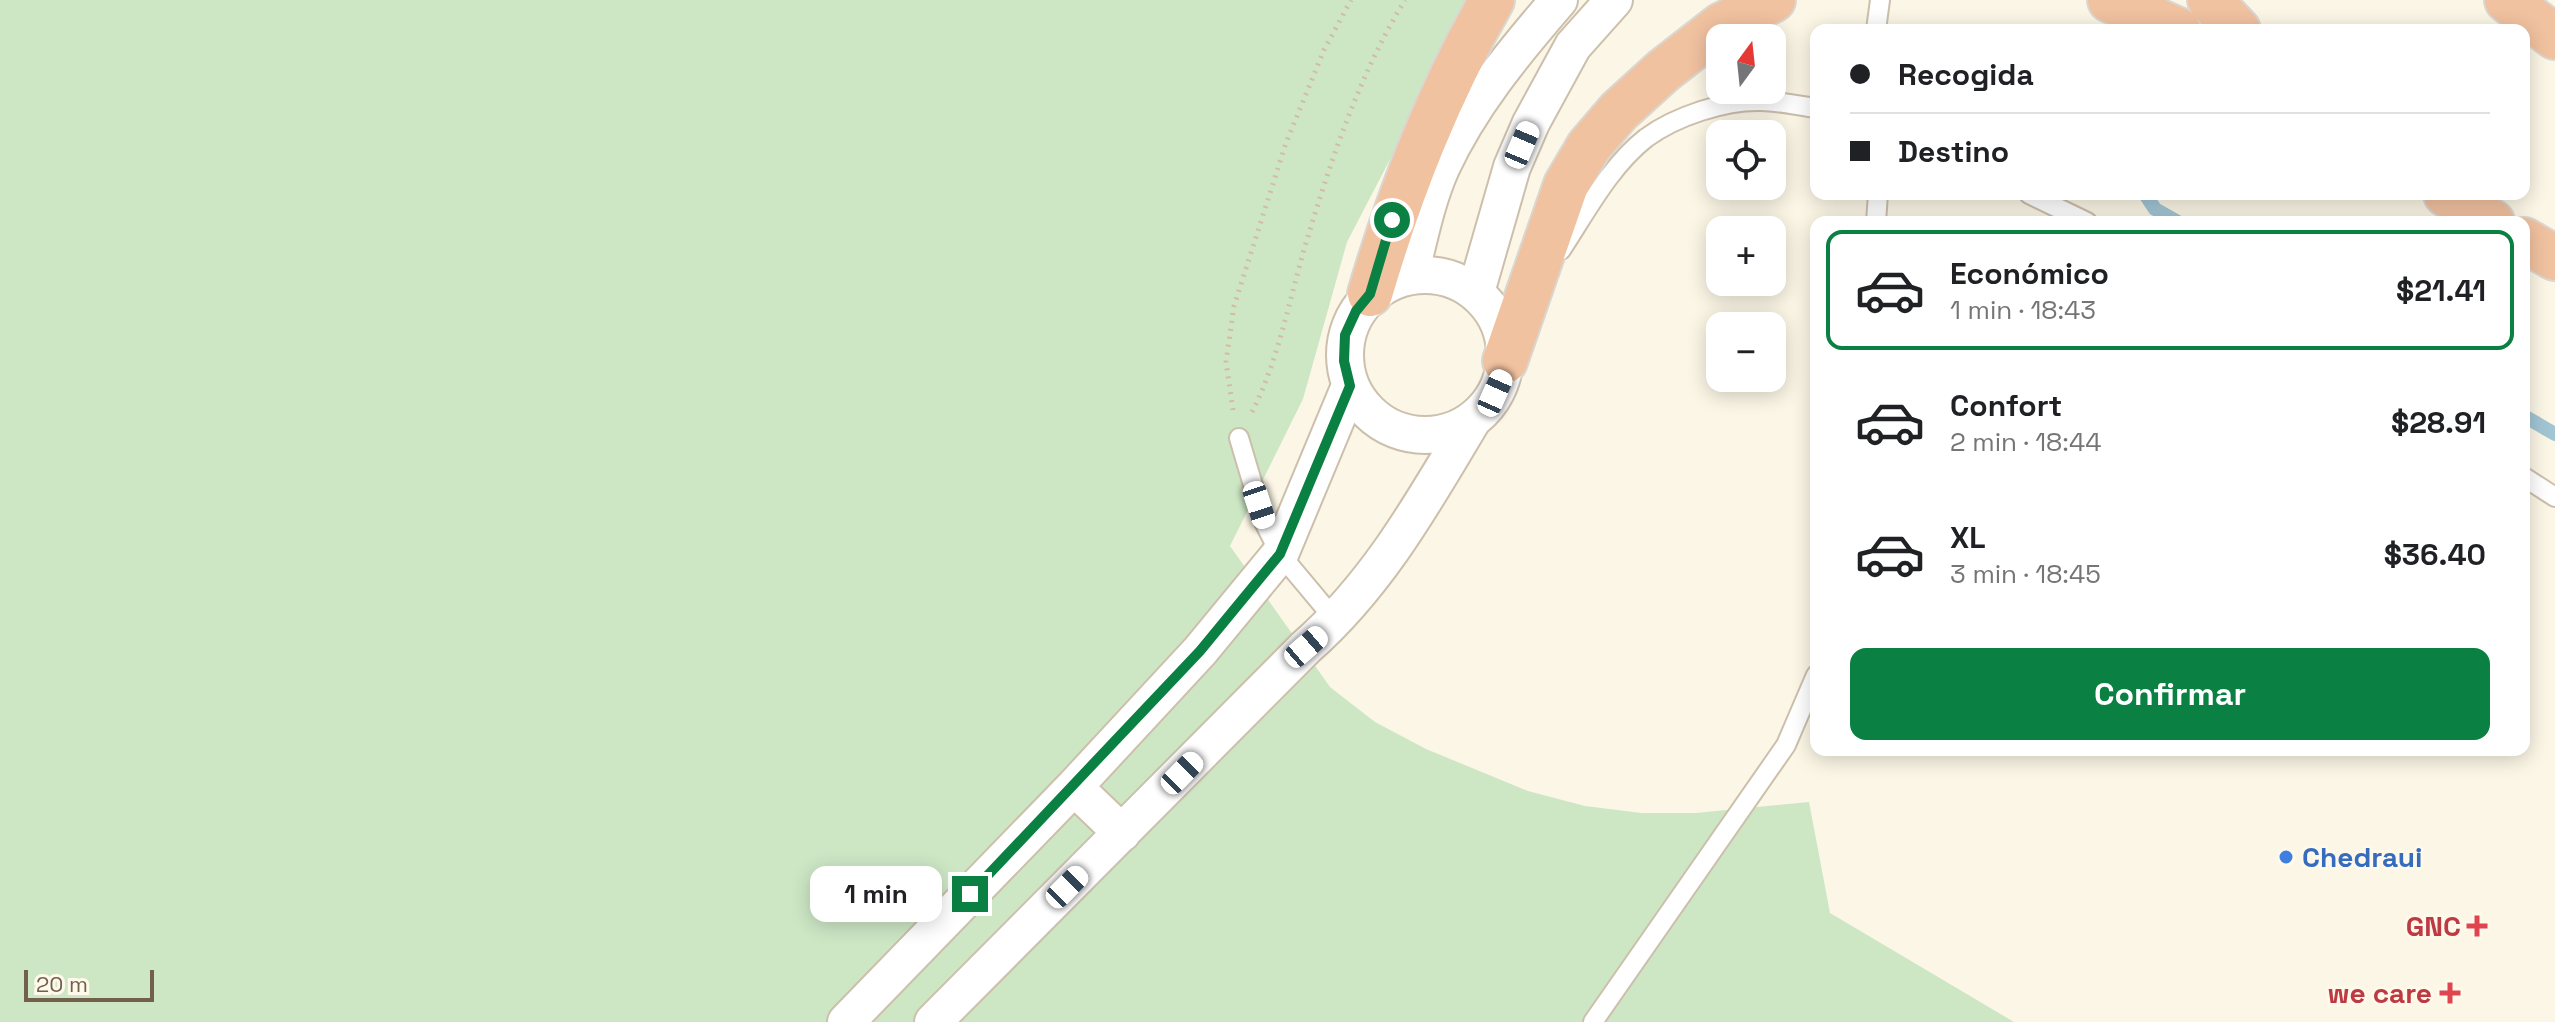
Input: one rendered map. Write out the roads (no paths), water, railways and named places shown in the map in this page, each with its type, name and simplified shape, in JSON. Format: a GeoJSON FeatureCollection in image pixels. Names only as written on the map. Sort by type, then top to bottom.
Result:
{"type":"FeatureCollection","features":[{"type":"Feature","properties":{"kind":"highway"},"geometry":{"type":"LineString","coordinates":[[1370,294],[1392,220],[1434,112],[1492,0]]}},
{"type":"Feature","properties":{"kind":"highway"},"geometry":{"type":"LineString","coordinates":[[1505,361],[1566,185],[1589,146],[1619,111],[1663,71],[1722,25],[1773,0]]}},
{"type":"Feature","properties":{"kind":"highway"},"geometry":{"type":"LineString","coordinates":[[2110,0],[2164,24]]}},
{"type":"Feature","properties":{"kind":"highway"},"geometry":{"type":"LineString","coordinates":[[2210,0],[2232,24]]}},
{"type":"Feature","properties":{"kind":"highway"},"geometry":{"type":"LineString","coordinates":[[2507,0],[2555,37]]}},
{"type":"Feature","properties":{"kind":"highway"},"geometry":{"type":"LineString","coordinates":[[2456,200],[2482,216]]}},
{"type":"Feature","properties":{"kind":"highway"},"geometry":{"type":"LineString","coordinates":[[2530,243],[2555,258]]}},
{"type":"Feature","properties":{"kind":"street"},"geometry":{"type":"LineString","coordinates":[[1410,275],[1425,212],[1441,168],[1476,105],[1513,53],[1559,0]]}},
{"type":"Feature","properties":{"kind":"street"},"geometry":{"type":"LineString","coordinates":[[1476,292],[1512,167],[1531,123],[1573,46],[1614,0]]}},
{"type":"Feature","properties":{"kind":"street"},"geometry":{"type":"LineString","coordinates":[[933,1022],[1306,647],[1336,621],[1401,538],[1473,419],[1495,393],[1505,361],[1503,335],[1493,311],[1476,292],[1445,276],[1410,275],[1389,282],[1370,294],[1356,311],[1345,335],[1344,361],[1350,386],[1363,406],[1381,422],[1404,432],[1427,436],[1451,431],[1473,419]]}},
{"type":"Feature","properties":{"kind":"street"},"geometry":{"type":"LineString","coordinates":[[846,1022],[1074,787],[1200,651],[1280,554],[1350,386]]}},
{"type":"Feature","properties":{"kind":"street"},"geometry":{"type":"LineString","coordinates":[[1074,787],[1122,833]]}},
{"type":"Feature","properties":{"kind":"lane"},"geometry":{"type":"LineString","coordinates":[[1877,24],[1880,0]]}},
{"type":"Feature","properties":{"kind":"lane"},"geometry":{"type":"LineString","coordinates":[[1524,306],[1613,172],[1646,139],[1686,117],[1720,105],[1761,101],[1810,107]]}},
{"type":"Feature","properties":{"kind":"lane"},"geometry":{"type":"LineString","coordinates":[[2041,200],[2075,216]]}},
{"type":"Feature","properties":{"kind":"lane"},"geometry":{"type":"LineString","coordinates":[[1239,438],[1264,522],[1280,554],[1336,621]]}},
{"type":"Feature","properties":{"kind":"lane"},"geometry":{"type":"LineString","coordinates":[[2530,481],[2555,497]]}},
{"type":"Feature","properties":{"kind":"lane"},"geometry":{"type":"LineString","coordinates":[[1593,1022],[1786,745],[1810,689]]}},
{"type":"Feature","properties":{"kind":"waterway"},"geometry":{"type":"LineString","coordinates":[[2149,200],[2155,209],[2167,216]]}},
{"type":"Feature","properties":{"kind":"waterway"},"geometry":{"type":"LineString","coordinates":[[2530,419],[2555,434]]}},
{"type":"Feature","properties":{"kind":"place","name":"Chedraui"},"geometry":{"type":"Point","coordinates":[2286,857]}},
{"type":"Feature","properties":{"kind":"place","name":"GNC"},"geometry":{"type":"Point","coordinates":[2477,926]}},
{"type":"Feature","properties":{"kind":"place","name":"we care"},"geometry":{"type":"Point","coordinates":[2450,993]}}]}
